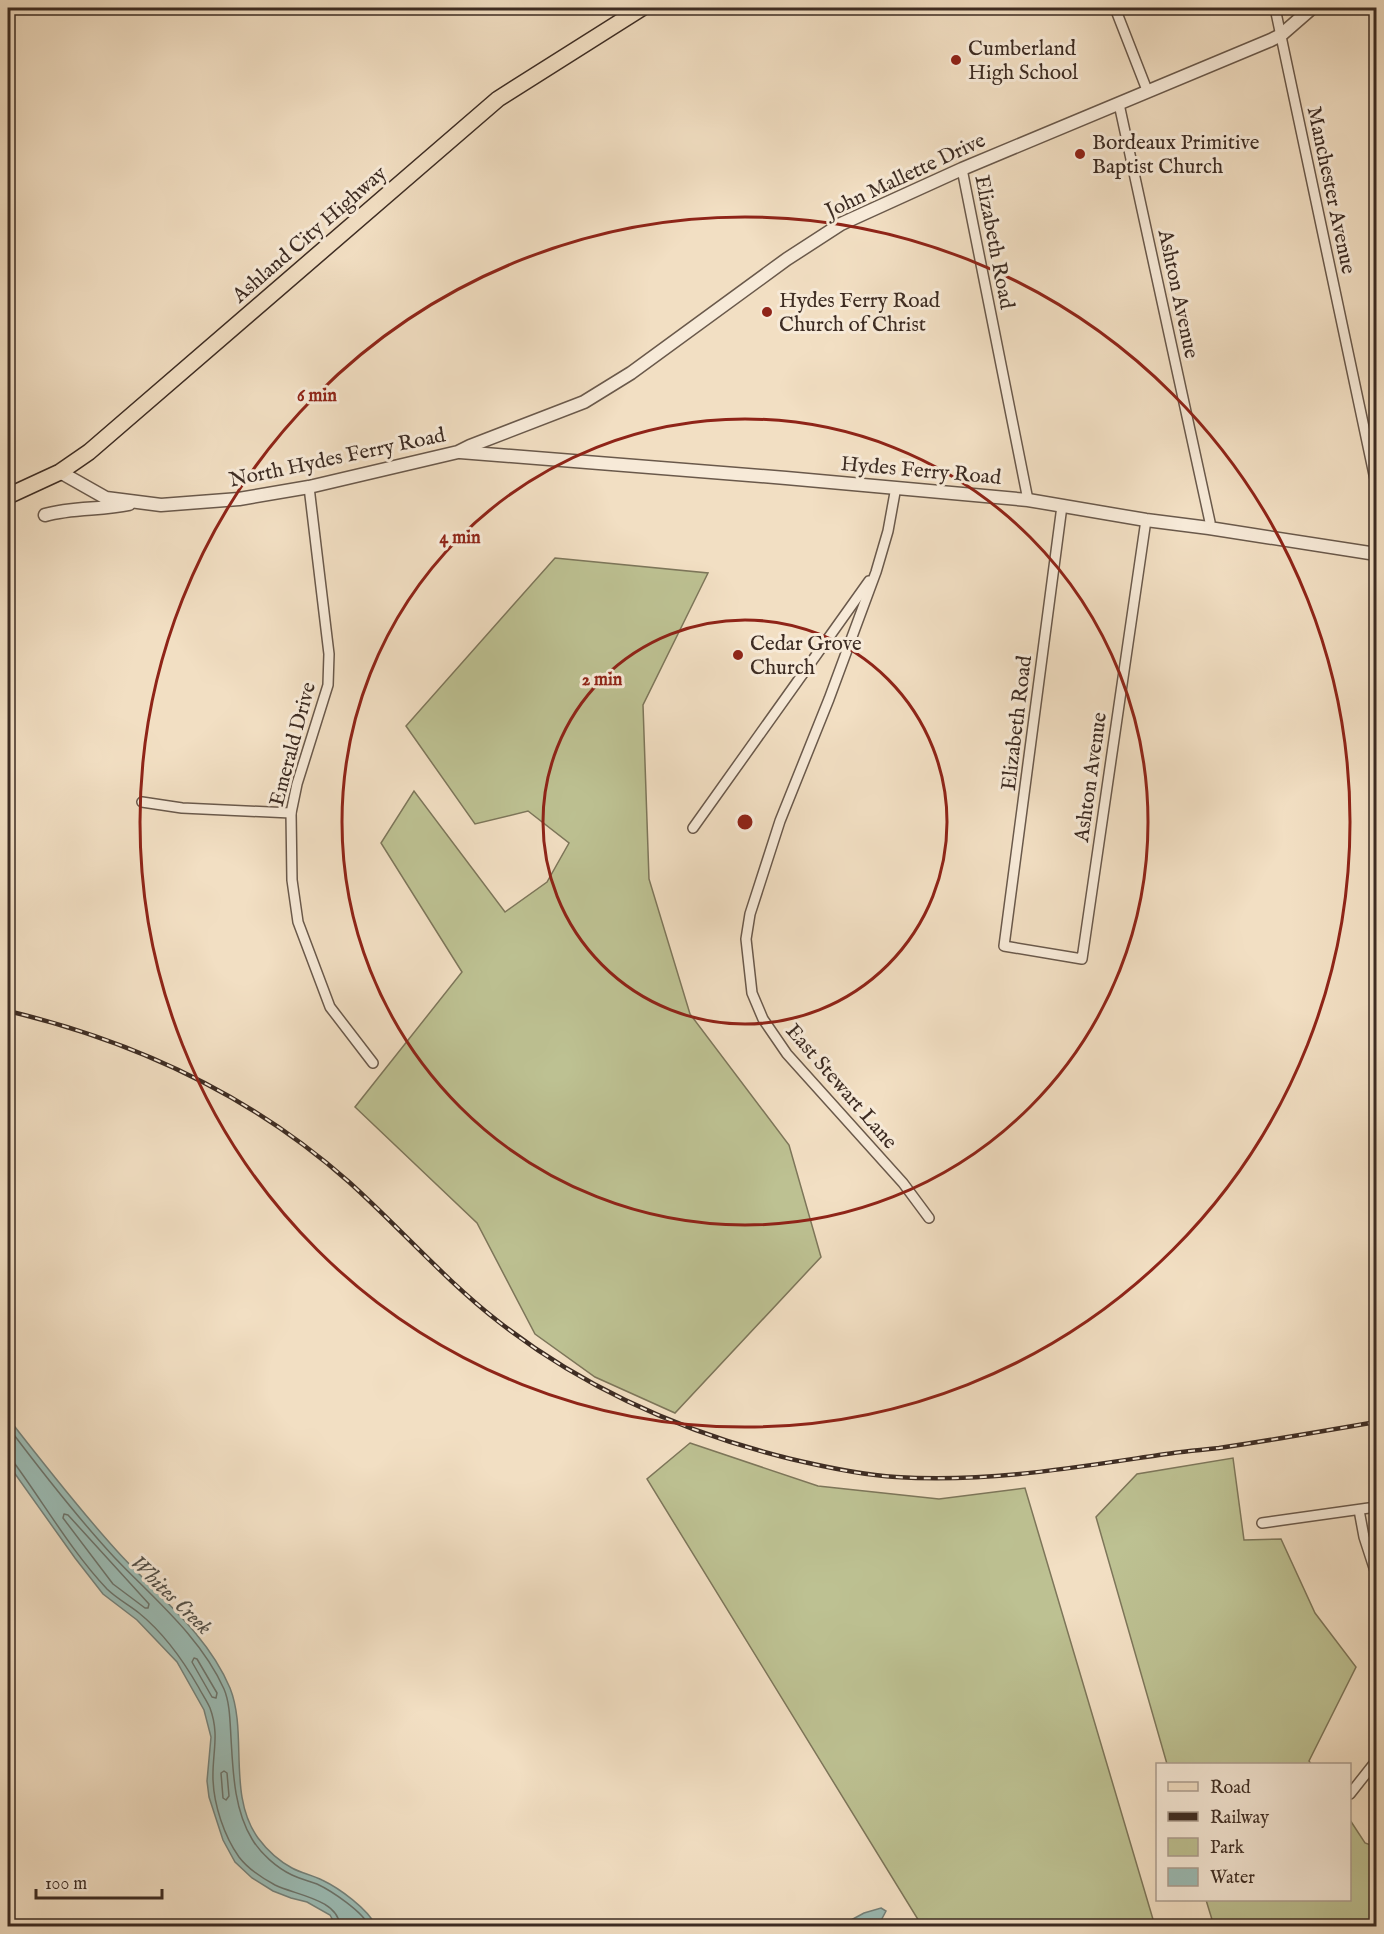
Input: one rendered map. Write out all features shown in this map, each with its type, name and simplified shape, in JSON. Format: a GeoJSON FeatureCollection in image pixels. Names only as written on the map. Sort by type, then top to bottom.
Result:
{"type":"FeatureCollection","features":[{"type":"Feature","properties":{"kind":"main road","name":"Ashland City Highway"},"geometry":{"type":"LineString","coordinates":[[8,496],[60,472],[89,452],[498,99],[642,8]]}},
{"type":"Feature","properties":{"kind":"street"},"geometry":{"type":"LineString","coordinates":[[1115,8],[1147,90]]}},
{"type":"Feature","properties":{"kind":"street","name":"Manchester Avenue"},"geometry":{"type":"LineString","coordinates":[[1275,8],[1377,484]]}},
{"type":"Feature","properties":{"kind":"street","name":"John Mallette Drive"},"geometry":{"type":"LineString","coordinates":[[470,446],[584,402],[631,373],[787,259],[841,224],[962,169],[1119,104],[1147,90],[1256,47],[1281,35],[1312,8]]}},
{"type":"Feature","properties":{"kind":"street","name":"Ashton Avenue"},"geometry":{"type":"LineString","coordinates":[[1119,104],[1210,522],[1209,528]]}},
{"type":"Feature","properties":{"kind":"street","name":"Elizabeth Road"},"geometry":{"type":"LineString","coordinates":[[962,169],[1028,500]]}},
{"type":"Feature","properties":{"kind":"street","name":"North Hydes Ferry Road"},"geometry":{"type":"LineString","coordinates":[[60,472],[106,498],[161,505],[239,499],[309,487],[458,453],[470,446]]}},
{"type":"Feature","properties":{"kind":"street","name":"Hydes Ferry Road"},"geometry":{"type":"LineString","coordinates":[[458,453],[472,452],[1028,500],[1377,554]]}},
{"type":"Feature","properties":{"kind":"street","name":"Emerald Drive"},"geometry":{"type":"LineString","coordinates":[[309,487],[329,654],[328,685],[297,784],[291,813],[292,880],[298,922],[330,1007],[373,1063]]}},
{"type":"Feature","properties":{"kind":"street","name":"East Stewart Lane"},"geometry":{"type":"LineString","coordinates":[[896,488],[888,531],[876,572],[763,870],[750,914],[746,939],[752,993],[763,1019],[787,1054],[903,1183],[929,1218]]}},
{"type":"Feature","properties":{"kind":"street","name":"North Hydes Ferry Road"},"geometry":{"type":"LineString","coordinates":[[45,515],[55,512],[111,508],[139,502]]}},
{"type":"Feature","properties":{"kind":"street","name":"Elizabeth Road"},"geometry":{"type":"LineString","coordinates":[[1004,944],[1062,506]]}},
{"type":"Feature","properties":{"kind":"street","name":"Ashton Avenue"},"geometry":{"type":"LineString","coordinates":[[1004,944],[1004,946],[1082,959],[1146,520]]}},
{"type":"Feature","properties":{"kind":"street"},"geometry":{"type":"LineString","coordinates":[[693,828],[876,572]]}},
{"type":"Feature","properties":{"kind":"street"},"geometry":{"type":"LineString","coordinates":[[142,802],[182,808],[291,813]]}},
{"type":"Feature","properties":{"kind":"street"},"geometry":{"type":"LineString","coordinates":[[1262,1523],[1377,1507]]}},
{"type":"Feature","properties":{"kind":"street"},"geometry":{"type":"LineString","coordinates":[[1359,1510],[1366,1545],[1377,1574]]}},
{"type":"Feature","properties":{"kind":"street"},"geometry":{"type":"LineString","coordinates":[[1351,1793],[1376,1762]]}},
{"type":"Feature","properties":{"kind":"green space"},"geometry":{"type":"Polygon","coordinates":[[[555,558],[708,573],[643,705],[649,879],[690,1014],[789,1145],[821,1257],[675,1413],[595,1377],[535,1334],[477,1223],[355,1107],[462,972],[381,843],[414,791],[505,912],[547,882],[569,843],[528,811],[475,824],[406,726],[555,558]]]}},
{"type":"Feature","properties":{"kind":"green space"},"geometry":{"type":"Polygon","coordinates":[[[690,1443],[818,1486],[939,1499],[1025,1488],[1155,1926],[922,1926],[647,1479],[690,1443]]]}},
{"type":"Feature","properties":{"kind":"green space"},"geometry":{"type":"Polygon","coordinates":[[[1233,1458],[1244,1540],[1281,1539],[1315,1613],[1356,1667],[1309,1761],[1310,1763],[1167,1763],[1096,1517],[1137,1474],[1233,1458]]]}},
{"type":"Feature","properties":{"kind":"green space"},"geometry":{"type":"Polygon","coordinates":[[[1351,1822],[1365,1843],[1376,1847],[1376,1926],[1214,1926],[1206,1901],[1351,1901],[1351,1822]]]}},
{"type":"Feature","properties":{"kind":"water"},"geometry":{"type":"Polygon","coordinates":[[[8,1418],[103,1535],[180,1615],[208,1649],[220,1668],[230,1688],[235,1706],[243,1803],[258,1838],[265,1847],[287,1865],[336,1888],[360,1906],[376,1926],[336,1926],[330,1915],[307,1902],[273,1891],[252,1878],[235,1862],[223,1840],[209,1797],[207,1781],[211,1737],[204,1710],[177,1662],[137,1620],[103,1594],[8,1464],[8,1418]]]}},
{"type":"Feature","properties":{"kind":"water"},"geometry":{"type":"Polygon","coordinates":[[[881,1908],[886,1911],[878,1926],[840,1926],[864,1913],[881,1908]]]}},
{"type":"Feature","properties":{"kind":"railway"},"geometry":{"type":"LineString","coordinates":[[8,1011],[55,1023],[145,1055],[231,1098],[272,1123],[349,1182],[460,1289],[532,1346],[601,1388],[638,1406],[675,1422],[752,1448],[817,1465],[870,1474],[896,1477],[962,1478],[1094,1465],[1219,1448],[1376,1422]]}},
{"type":"Feature","properties":{"kind":"place","name":"Cumberland High School"},"geometry":{"type":"Point","coordinates":[956,60]}},
{"type":"Feature","properties":{"kind":"place","name":"Bordeaux Primitive Baptist Church"},"geometry":{"type":"Point","coordinates":[1080,154]}},
{"type":"Feature","properties":{"kind":"place","name":"Hydes Ferry Road Church of Christ"},"geometry":{"type":"Point","coordinates":[767,312]}},
{"type":"Feature","properties":{"kind":"place","name":"Cedar Grove Church"},"geometry":{"type":"Point","coordinates":[738,655]}},
{"type":"Feature","properties":{"kind":"water label","name":"Whites Creek"},"geometry":{"type":"Point","coordinates":[172,1594]}}]}
